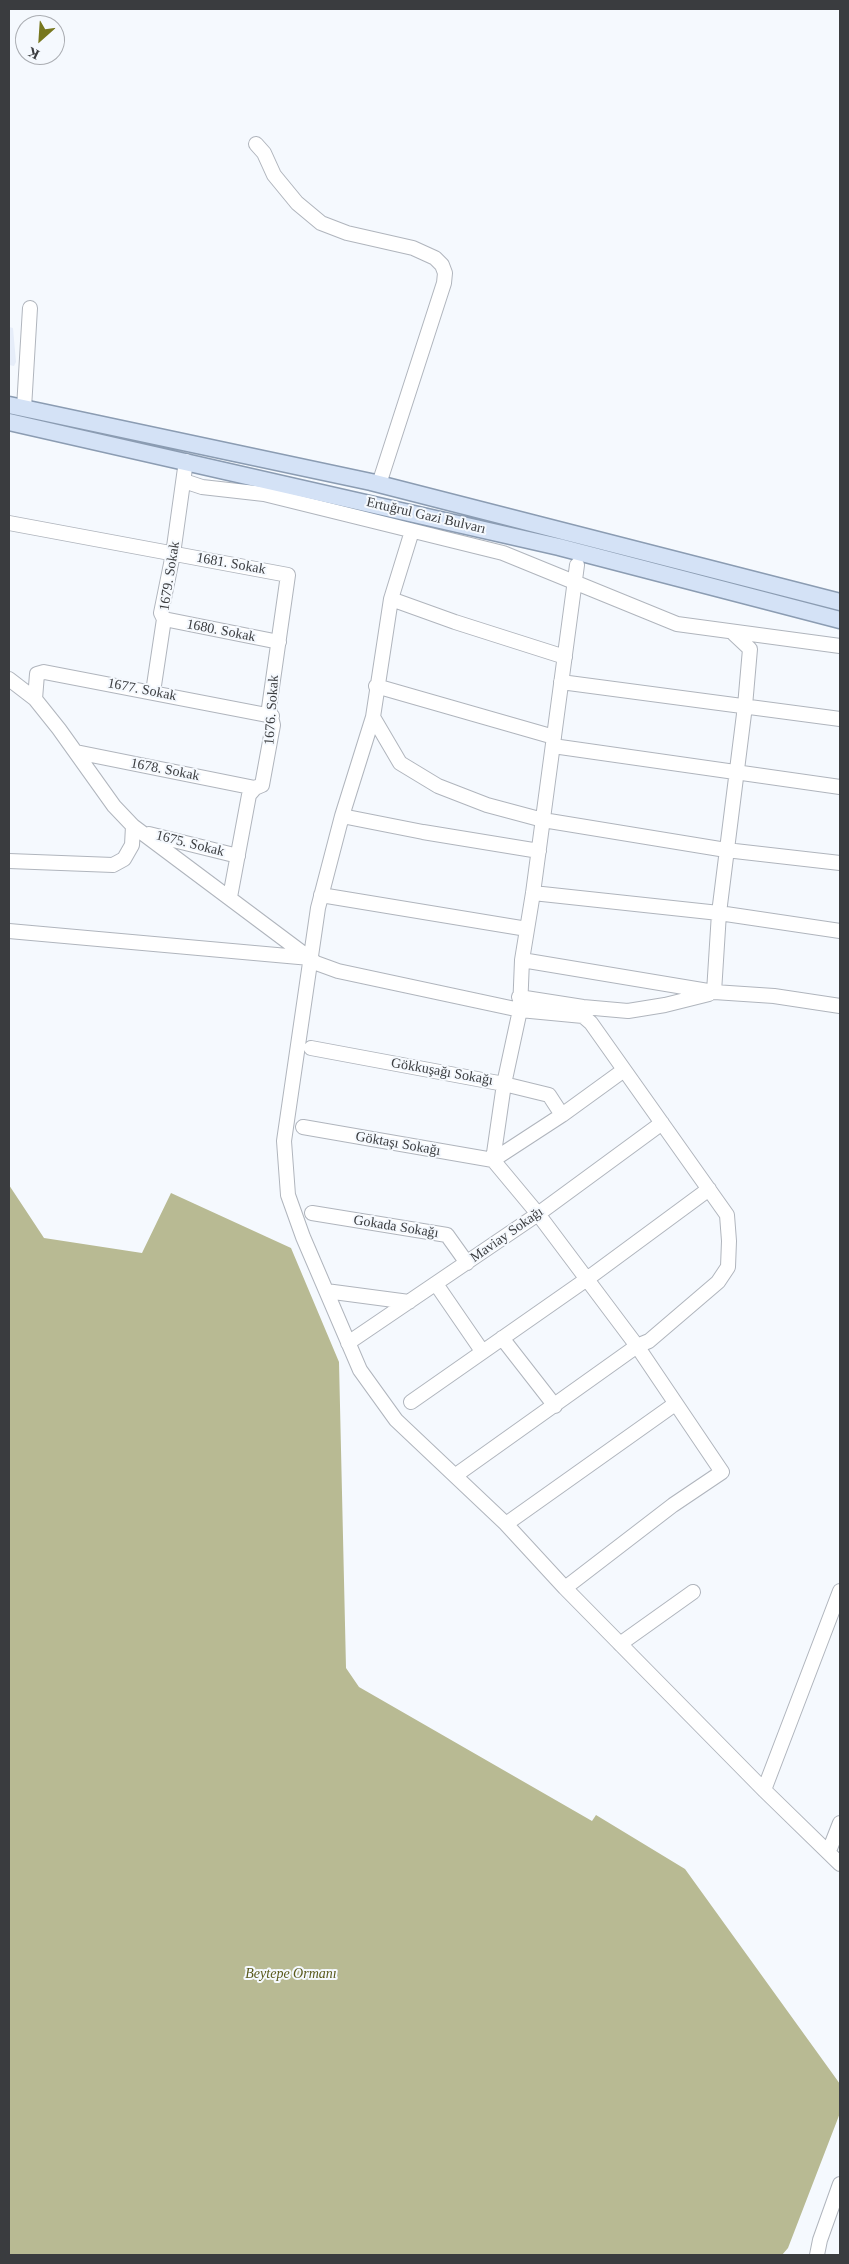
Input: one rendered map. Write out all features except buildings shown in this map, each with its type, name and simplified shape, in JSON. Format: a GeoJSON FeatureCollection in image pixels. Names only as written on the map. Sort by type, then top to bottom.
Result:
{"type":"FeatureCollection","features":[{"type":"Feature","properties":{"kind":"main road","name":"Ertuğrul Gazi Bulvarı"},"geometry":{"type":"LineString","coordinates":[[16,407],[379,484],[840,602]]}},
{"type":"Feature","properties":{"kind":"main road","name":"Ertuğrul Gazi Bulvarı"},"geometry":{"type":"LineString","coordinates":[[9,422],[559,546],[840,620]]}},
{"type":"Feature","properties":{"kind":"street"},"geometry":{"type":"LineString","coordinates":[[256,144],[264,153],[274,176],[297,203],[321,222],[347,233],[413,248],[435,258],[442,264],[445,273],[444,283],[379,484]]}},
{"type":"Feature","properties":{"kind":"street"},"geometry":{"type":"LineString","coordinates":[[16,407],[30,308]]}},
{"type":"Feature","properties":{"kind":"street","name":"1679. Sokak"},"geometry":{"type":"LineString","coordinates":[[153,692],[164,619],[161,613],[173,554],[186,461]]}},
{"type":"Feature","properties":{"kind":"street"},"geometry":{"type":"LineString","coordinates":[[184,481],[202,487],[264,494],[503,553],[677,624],[840,646]]}},
{"type":"Feature","properties":{"kind":"street","name":"1681. Sokak"},"geometry":{"type":"LineString","coordinates":[[9,523],[126,545],[136,545],[173,554],[288,575]]}},
{"type":"Feature","properties":{"kind":"street"},"geometry":{"type":"LineString","coordinates":[[412,531],[391,599],[372,717],[342,816],[322,895],[284,1141],[288,1194],[303,1237],[360,1370],[396,1420],[506,1524],[620,1644],[840,1864]]}},
{"type":"Feature","properties":{"kind":"street"},"geometry":{"type":"LineString","coordinates":[[559,546],[577,565]]}},
{"type":"Feature","properties":{"kind":"street"},"geometry":{"type":"LineString","coordinates":[[577,565],[597,556]]}},
{"type":"Feature","properties":{"kind":"street"},"geometry":{"type":"LineString","coordinates":[[565,1588],[673,1505],[722,1472],[637,1346],[538,1214],[494,1160],[504,1084],[520,1004],[522,960],[534,893],[573,583],[577,565]]}},
{"type":"Feature","properties":{"kind":"street","name":"1676. Sokak"},"geometry":{"type":"LineString","coordinates":[[230,897],[249,795],[255,788],[262,785],[273,725],[269,708],[288,575]]}},
{"type":"Feature","properties":{"kind":"street"},"geometry":{"type":"LineString","coordinates":[[391,599],[448,620],[565,657]]}},
{"type":"Feature","properties":{"kind":"street","name":"1680. Sokak"},"geometry":{"type":"LineString","coordinates":[[164,619],[279,642]]}},
{"type":"Feature","properties":{"kind":"street"},"geometry":{"type":"LineString","coordinates":[[714,992],[719,914],[745,706],[750,649],[734,632]]}},
{"type":"Feature","properties":{"kind":"street","name":"1677. Sokak"},"geometry":{"type":"LineString","coordinates":[[35,699],[37,674],[44,672],[272,716]]}},
{"type":"Feature","properties":{"kind":"street"},"geometry":{"type":"LineString","coordinates":[[9,679],[35,699],[76,752],[114,806],[137,829],[316,962],[338,971],[583,1016],[592,1023],[727,1214],[728,1266],[718,1282],[650,1341],[637,1346],[456,1476]]}},
{"type":"Feature","properties":{"kind":"street"},"geometry":{"type":"LineString","coordinates":[[561,682],[840,719]]}},
{"type":"Feature","properties":{"kind":"street"},"geometry":{"type":"LineString","coordinates":[[376,686],[553,742],[840,787]]}},
{"type":"Feature","properties":{"kind":"street"},"geometry":{"type":"LineString","coordinates":[[372,717],[400,763],[438,786],[487,805],[543,820],[726,850],[840,863]]}},
{"type":"Feature","properties":{"kind":"street","name":"1678. Sokak"},"geometry":{"type":"LineString","coordinates":[[76,752],[255,788]]}},
{"type":"Feature","properties":{"kind":"street"},"geometry":{"type":"LineString","coordinates":[[342,816],[423,832],[539,851]]}},
{"type":"Feature","properties":{"kind":"street"},"geometry":{"type":"LineString","coordinates":[[9,861],[113,865],[124,859],[132,845],[137,829]]}},
{"type":"Feature","properties":{"kind":"street","name":"1675. Sokak"},"geometry":{"type":"LineString","coordinates":[[137,829],[238,856]]}},
{"type":"Feature","properties":{"kind":"street"},"geometry":{"type":"LineString","coordinates":[[534,893],[840,930]]}},
{"type":"Feature","properties":{"kind":"street"},"geometry":{"type":"LineString","coordinates":[[322,895],[528,929]]}},
{"type":"Feature","properties":{"kind":"street"},"geometry":{"type":"LineString","coordinates":[[9,932],[311,958]]}},
{"type":"Feature","properties":{"kind":"street"},"geometry":{"type":"LineString","coordinates":[[522,960],[714,992],[774,996],[840,1006]]}},
{"type":"Feature","properties":{"kind":"street"},"geometry":{"type":"LineString","coordinates":[[520,1004],[628,1011],[665,1005],[714,992]]}},
{"type":"Feature","properties":{"kind":"street","name":"Gökkuşağı Sokağı"},"geometry":{"type":"LineString","coordinates":[[311,1048],[504,1084],[549,1095],[562,1115]]}},
{"type":"Feature","properties":{"kind":"street"},"geometry":{"type":"LineString","coordinates":[[494,1160],[562,1115],[624,1070]]}},
{"type":"Feature","properties":{"kind":"street","name":"Maviay Sokağı"},"geometry":{"type":"LineString","coordinates":[[348,1343],[538,1214],[662,1123]]}},
{"type":"Feature","properties":{"kind":"street","name":"Göktaşı Sokağı"},"geometry":{"type":"LineString","coordinates":[[303,1128],[494,1160]]}},
{"type":"Feature","properties":{"kind":"street"},"geometry":{"type":"LineString","coordinates":[[411,1402],[709,1190]]}},
{"type":"Feature","properties":{"kind":"street","name":"Gokada Sokağı"},"geometry":{"type":"LineString","coordinates":[[312,1213],[447,1235],[467,1263]]}},
{"type":"Feature","properties":{"kind":"street"},"geometry":{"type":"LineString","coordinates":[[436,1284],[482,1351]]}},
{"type":"Feature","properties":{"kind":"street"},"geometry":{"type":"LineString","coordinates":[[326,1290],[409,1302]]}},
{"type":"Feature","properties":{"kind":"street"},"geometry":{"type":"LineString","coordinates":[[502,1338],[555,1406]]}},
{"type":"Feature","properties":{"kind":"street"},"geometry":{"type":"LineString","coordinates":[[506,1524],[676,1404]]}},
{"type":"Feature","properties":{"kind":"street"},"geometry":{"type":"LineString","coordinates":[[764,1790],[840,1591]]}},
{"type":"Feature","properties":{"kind":"street"},"geometry":{"type":"LineString","coordinates":[[620,1644],[693,1592]]}},
{"type":"Feature","properties":{"kind":"street"},"geometry":{"type":"LineString","coordinates":[[829,1851],[840,1823]]}},
{"type":"Feature","properties":{"kind":"street"},"geometry":{"type":"LineString","coordinates":[[817,2255],[820,2240],[840,2184]]}},
{"type":"Feature","properties":{"kind":"shaded area"},"geometry":{"type":"Polygon","coordinates":[[[9,327],[13,328],[16,362],[14,366],[9,365],[9,327]]]}},
{"type":"Feature","properties":{"kind":"green space","name":"Beytepe Ormanı"},"geometry":{"type":"Polygon","coordinates":[[[9,1185],[44,1238],[142,1253],[171,1193],[291,1248],[339,1362],[346,1668],[359,1687],[592,1821],[596,1815],[685,1869],[840,2084],[840,2113],[788,2248],[782,2255],[9,2255],[9,1185]]]}}]}
